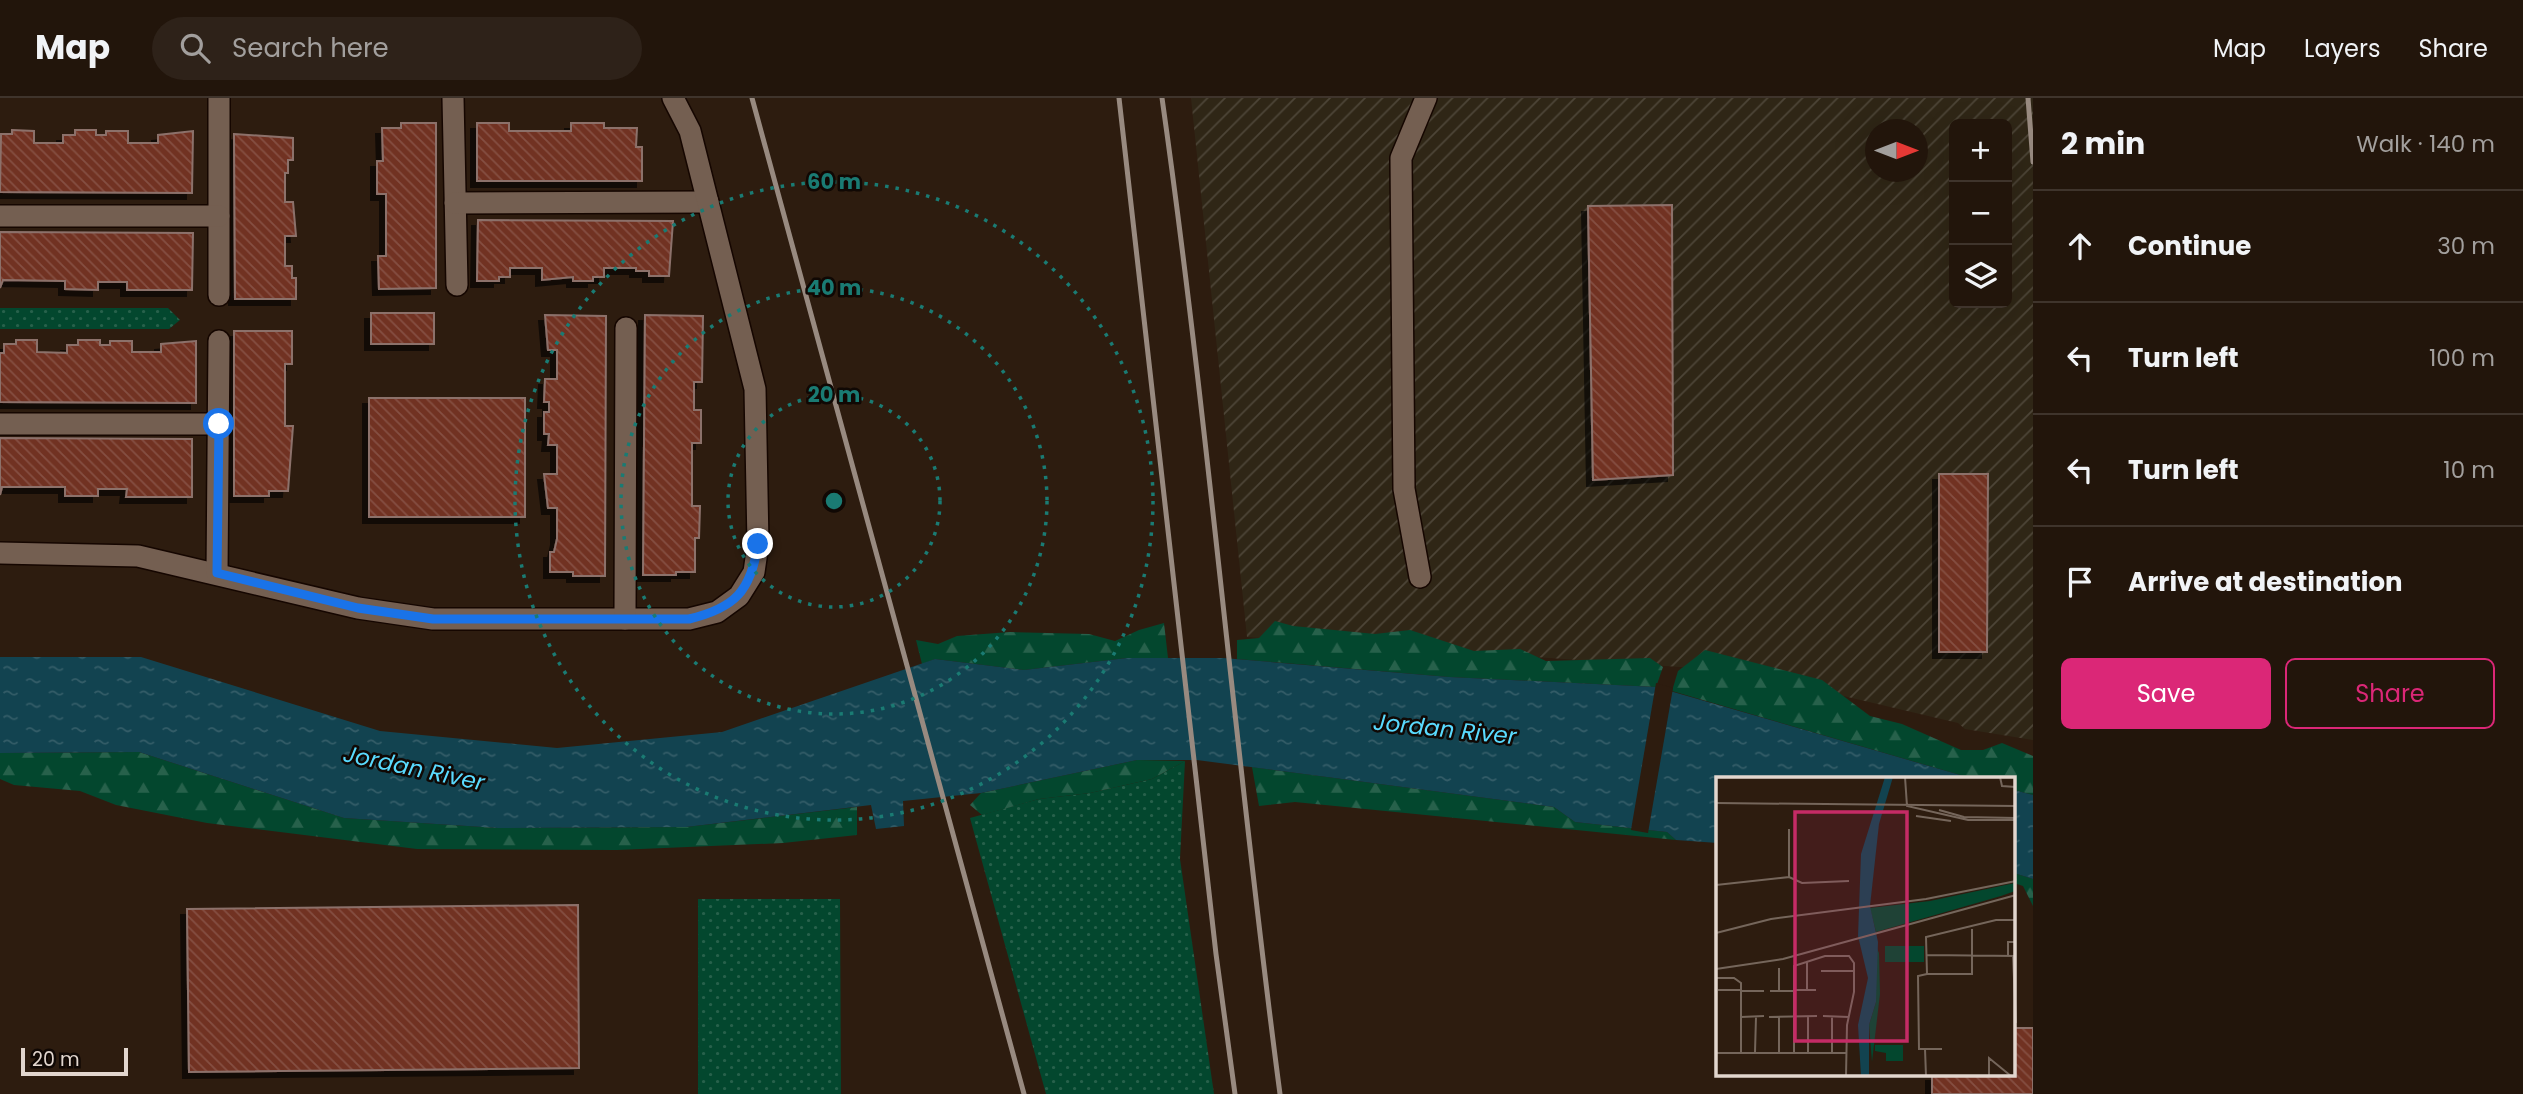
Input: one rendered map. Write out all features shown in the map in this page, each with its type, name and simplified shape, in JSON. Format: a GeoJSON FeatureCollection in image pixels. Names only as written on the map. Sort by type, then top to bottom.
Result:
{"type":"FeatureCollection","features":[{"type":"Feature","properties":{"kind":"lane"},"geometry":{"type":"LineString","coordinates":[[219,98],[219,295]]}},
{"type":"Feature","properties":{"kind":"lane"},"geometry":{"type":"LineString","coordinates":[[453,98],[457,285]]}},
{"type":"Feature","properties":{"kind":"lane"},"geometry":{"type":"LineString","coordinates":[[0,553],[138,556],[358,608],[433,619],[689,619],[717,612],[740,596],[754,572],[758,544],[755,389],[690,131],[673,98]]}},
{"type":"Feature","properties":{"kind":"lane"},"geometry":{"type":"LineString","coordinates":[[1420,577],[1404,489],[1401,158],[1426,98]]}},
{"type":"Feature","properties":{"kind":"lane"},"geometry":{"type":"LineString","coordinates":[[455,204],[708,202]]}},
{"type":"Feature","properties":{"kind":"lane"},"geometry":{"type":"LineString","coordinates":[[0,216],[219,216]]}},
{"type":"Feature","properties":{"kind":"lane"},"geometry":{"type":"LineString","coordinates":[[625,619],[626,328]]}},
{"type":"Feature","properties":{"kind":"lane"},"geometry":{"type":"LineString","coordinates":[[217,573],[219,341]]}},
{"type":"Feature","properties":{"kind":"lane"},"geometry":{"type":"LineString","coordinates":[[0,424],[219,424]]}},
{"type":"Feature","properties":{"kind":"shaded area"},"geometry":{"type":"Polygon","coordinates":[[[1191,98],[2033,98],[2033,740],[1965,729],[1958,723],[1738,671],[1247,637],[1191,98]]]}},
{"type":"Feature","properties":{"kind":"green space"},"geometry":{"type":"Polygon","coordinates":[[[0,308],[168,308],[180,320],[169,329],[0,329],[0,308]]]}},
{"type":"Feature","properties":{"kind":"green space"},"geometry":{"type":"Polygon","coordinates":[[[1275,621],[1293,626],[1375,634],[1410,630],[1474,651],[1520,649],[1546,661],[1650,658],[1663,667],[1656,687],[1449,677],[1237,659],[1237,640],[1259,638],[1275,621]]]}},
{"type":"Feature","properties":{"kind":"green space"},"geometry":{"type":"Polygon","coordinates":[[[1164,623],[1168,658],[1127,658],[1024,670],[935,659],[922,664],[916,640],[938,644],[957,636],[1010,632],[1089,634],[1115,641],[1164,623]]]}},
{"type":"Feature","properties":{"kind":"green space"},"geometry":{"type":"Polygon","coordinates":[[[1705,650],[1822,680],[1870,716],[1902,724],[1961,750],[1983,750],[2002,743],[2033,756],[2033,795],[2016,791],[2016,777],[1967,777],[1672,691],[1678,671],[1705,650]]]}},
{"type":"Feature","properties":{"kind":"green space"},"geometry":{"type":"Polygon","coordinates":[[[139,752],[344,818],[498,828],[686,827],[857,807],[857,835],[783,843],[617,850],[417,849],[207,823],[116,805],[80,791],[14,785],[0,779],[0,753],[139,752]]]}},
{"type":"Feature","properties":{"kind":"green space"},"geometry":{"type":"Polygon","coordinates":[[[1137,760],[1185,761],[1152,779],[1090,793],[1039,799],[982,815],[970,805],[981,793],[1137,760]]]}},
{"type":"Feature","properties":{"kind":"green space"},"geometry":{"type":"Polygon","coordinates":[[[1185,761],[1180,859],[1214,1094],[1046,1094],[970,818],[1039,799],[1090,793],[1152,779],[1185,761]]]}},
{"type":"Feature","properties":{"kind":"green space"},"geometry":{"type":"Polygon","coordinates":[[[1252,767],[1554,807],[1575,822],[1667,832],[1676,840],[1295,802],[1259,806],[1252,767]]]}},
{"type":"Feature","properties":{"kind":"green space"},"geometry":{"type":"Polygon","coordinates":[[[2016,874],[2033,879],[2033,906],[2023,886],[2016,884],[2016,874]]]}},
{"type":"Feature","properties":{"kind":"green space"},"geometry":{"type":"Polygon","coordinates":[[[698,899],[840,899],[841,1094],[698,1094],[698,899]]]}},
{"type":"Feature","properties":{"kind":"water","name":"Jordan River"},"geometry":{"type":"Polygon","coordinates":[[[0,657],[141,657],[380,731],[557,748],[722,732],[935,659],[1024,670],[1127,658],[1223,658],[1449,677],[1656,687],[1967,777],[1716,777],[1716,843],[1676,840],[1667,832],[1575,822],[1554,807],[1197,760],[1137,760],[981,793],[903,801],[904,826],[876,829],[871,805],[686,827],[498,828],[344,818],[139,752],[0,753],[0,657]]]}},
{"type":"Feature","properties":{"kind":"water"},"geometry":{"type":"Polygon","coordinates":[[[2016,791],[2033,795],[2033,879],[2016,874],[2016,791]]]}},
{"type":"Feature","properties":{"kind":"pier"},"geometry":{"type":"Polygon","coordinates":[[[1656,683],[1673,688],[1648,833],[1631,830],[1656,683]]]}},
{"type":"Feature","properties":{"kind":"building"},"geometry":{"type":"Polygon","coordinates":[[[401,123],[436,123],[436,288],[379,289],[378,256],[386,256],[386,194],[377,194],[377,161],[383,161],[382,128],[401,128],[401,123]]]}},
{"type":"Feature","properties":{"kind":"building"},"geometry":{"type":"Polygon","coordinates":[[[477,123],[509,123],[509,131],[571,131],[571,123],[604,123],[604,128],[637,128],[636,147],[642,147],[642,181],[477,181],[477,123]]]}},
{"type":"Feature","properties":{"kind":"building"},"geometry":{"type":"Polygon","coordinates":[[[12,130],[34,131],[34,143],[63,143],[63,135],[75,135],[75,130],[96,130],[96,135],[106,135],[106,131],[128,131],[128,143],[158,143],[158,135],[193,131],[192,193],[0,192],[1,134],[12,134],[12,130]]]}},
{"type":"Feature","properties":{"kind":"building"},"geometry":{"type":"Polygon","coordinates":[[[234,134],[293,138],[293,160],[288,160],[288,173],[285,173],[285,202],[293,202],[296,236],[285,236],[285,266],[292,266],[292,278],[296,278],[296,299],[235,299],[234,134]]]}},
{"type":"Feature","properties":{"kind":"building"},"geometry":{"type":"Polygon","coordinates":[[[1672,205],[1673,475],[1593,480],[1588,206],[1672,205]]]}},
{"type":"Feature","properties":{"kind":"building"},"geometry":{"type":"Polygon","coordinates":[[[478,220],[673,221],[669,276],[649,276],[649,271],[636,271],[636,268],[604,268],[604,277],[593,277],[593,281],[573,281],[573,277],[542,280],[542,268],[510,268],[510,277],[499,277],[499,281],[477,281],[478,220]]]}},
{"type":"Feature","properties":{"kind":"building"},"geometry":{"type":"Polygon","coordinates":[[[0,232],[193,233],[192,290],[127,290],[127,282],[98,282],[98,290],[65,289],[65,281],[3,280],[0,288],[0,232]]]}},
{"type":"Feature","properties":{"kind":"building"},"geometry":{"type":"Polygon","coordinates":[[[371,313],[434,313],[434,344],[371,344],[371,313]]]}},
{"type":"Feature","properties":{"kind":"building"},"geometry":{"type":"Polygon","coordinates":[[[545,315],[606,316],[605,576],[573,576],[573,572],[550,572],[550,552],[554,552],[557,539],[557,508],[548,508],[544,474],[557,474],[557,445],[548,445],[549,434],[544,434],[544,412],[549,412],[549,402],[544,402],[545,379],[557,379],[557,350],[548,350],[545,315]]]}},
{"type":"Feature","properties":{"kind":"building"},"geometry":{"type":"Polygon","coordinates":[[[645,315],[703,316],[702,382],[694,382],[694,410],[701,410],[701,443],[692,443],[692,506],[700,506],[699,538],[695,538],[695,572],[676,572],[676,575],[643,575],[645,315]]]}},
{"type":"Feature","properties":{"kind":"building"},"geometry":{"type":"Polygon","coordinates":[[[234,331],[292,331],[292,364],[285,364],[285,426],[293,426],[288,491],[269,491],[269,496],[234,496],[234,331]]]}},
{"type":"Feature","properties":{"kind":"building"},"geometry":{"type":"Polygon","coordinates":[[[16,340],[37,340],[37,352],[67,353],[67,345],[78,345],[78,340],[100,340],[100,345],[110,345],[110,341],[132,341],[132,352],[161,352],[161,344],[196,341],[196,403],[0,402],[0,353],[4,353],[4,344],[16,344],[16,340]]]}},
{"type":"Feature","properties":{"kind":"building"},"geometry":{"type":"Polygon","coordinates":[[[369,398],[525,398],[525,517],[369,517],[369,398]]]}},
{"type":"Feature","properties":{"kind":"building"},"geometry":{"type":"Polygon","coordinates":[[[0,438],[192,439],[192,497],[126,497],[127,489],[98,489],[98,496],[65,496],[65,487],[2,487],[0,495],[0,438]]]}},
{"type":"Feature","properties":{"kind":"building"},"geometry":{"type":"Polygon","coordinates":[[[1939,474],[1988,474],[1987,652],[1939,652],[1939,474]]]}},
{"type":"Feature","properties":{"kind":"building"},"geometry":{"type":"Polygon","coordinates":[[[578,905],[579,1068],[189,1072],[187,909],[578,905]]]}},
{"type":"Feature","properties":{"kind":"building"},"geometry":{"type":"Polygon","coordinates":[[[2016,1028],[2033,1028],[2033,1094],[1932,1094],[1932,1076],[2016,1076],[2016,1028]]]}},
{"type":"Feature","properties":{"kind":"railway"},"geometry":{"type":"LineString","coordinates":[[752,98],[1024,1094]]}},
{"type":"Feature","properties":{"kind":"railway"},"geometry":{"type":"LineString","coordinates":[[1119,98],[1216,954],[1235,1094]]}},
{"type":"Feature","properties":{"kind":"railway"},"geometry":{"type":"LineString","coordinates":[[1162,98],[1194,347],[1280,1094]]}},
{"type":"Feature","properties":{"kind":"railway"},"geometry":{"type":"LineString","coordinates":[[2028,98],[2033,162]]}},
{"type":"Feature","properties":{"kind":"route"},"geometry":{"type":"LineString","coordinates":[[219,424],[217,573],[358,608],[433,619],[689,619],[717,612],[740,596],[754,572],[758,544]]}}]}
